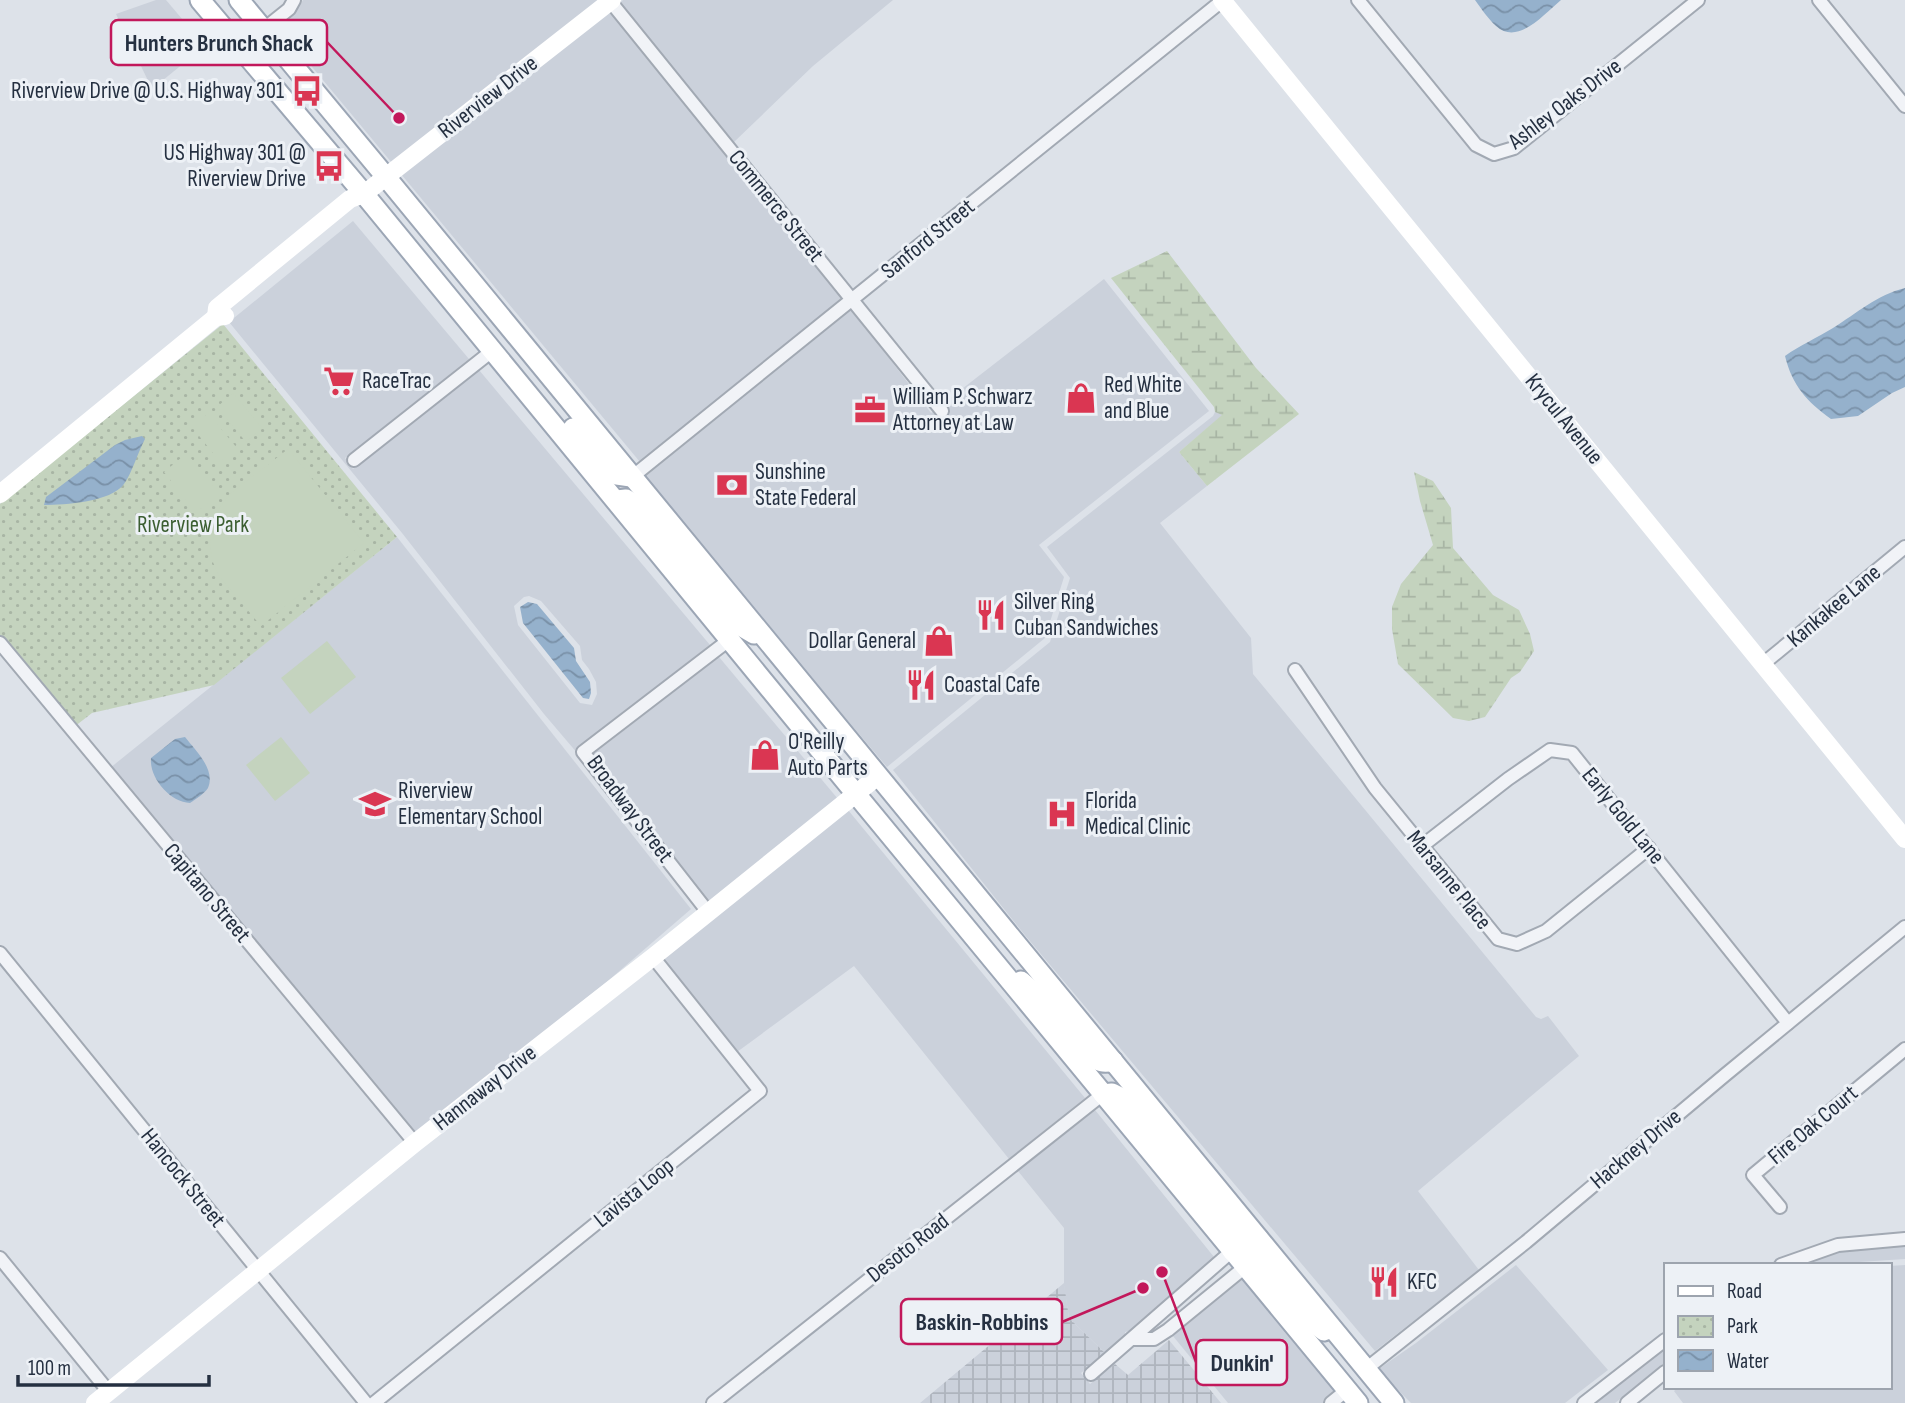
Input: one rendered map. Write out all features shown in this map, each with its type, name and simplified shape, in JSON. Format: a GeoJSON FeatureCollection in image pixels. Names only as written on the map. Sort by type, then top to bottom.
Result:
{"type":"FeatureCollection","features":[{"type":"Feature","properties":{"kind":"main road"},"geometry":{"type":"LineString","coordinates":[[201,0],[364,194],[1353,1396]]}},
{"type":"Feature","properties":{"kind":"main road"},"geometry":{"type":"LineString","coordinates":[[218,0],[240,26],[264,29]]}},
{"type":"Feature","properties":{"kind":"main road"},"geometry":{"type":"LineString","coordinates":[[239,0],[1394,1403]]}},
{"type":"Feature","properties":{"kind":"main road"},"geometry":{"type":"LineString","coordinates":[[506,367],[538,387],[606,468],[617,475],[632,477]]}},
{"type":"Feature","properties":{"kind":"main road"},"geometry":{"type":"LineString","coordinates":[[615,501],[625,499],[634,503],[732,621],[767,642]]}},
{"type":"Feature","properties":{"kind":"main road"},"geometry":{"type":"LineString","coordinates":[[999,968],[1024,983],[1048,1004],[1091,1056],[1106,1063],[1113,1061]]}},
{"type":"Feature","properties":{"kind":"main road"},"geometry":{"type":"LineString","coordinates":[[1103,1094],[1112,1093],[1126,1100],[1189,1175],[1234,1208]]}},
{"type":"Feature","properties":{"kind":"main road"},"geometry":{"type":"LineString","coordinates":[[1165,1169],[1205,1195],[1243,1240],[1250,1242],[1258,1238]]}},
{"type":"Feature","properties":{"kind":"main road"},"geometry":{"type":"LineString","coordinates":[[1239,1259],[1240,1250],[1257,1258],[1305,1316],[1348,1347]]}},
{"type":"Feature","properties":{"kind":"street"},"geometry":{"type":"LineString","coordinates":[[264,29],[289,9],[295,0]]}},
{"type":"Feature","properties":{"kind":"street","name":"Sanford Street"},"geometry":{"type":"LineString","coordinates":[[632,477],[1223,0]]}},
{"type":"Feature","properties":{"kind":"street","name":"Krycul Avenue"},"geometry":{"type":"LineString","coordinates":[[1223,0],[1905,839]]}},
{"type":"Feature","properties":{"kind":"street","name":"Ashley Oaks Drive"},"geometry":{"type":"LineString","coordinates":[[1359,0],[1476,145],[1494,153],[1514,148],[1698,0]]}},
{"type":"Feature","properties":{"kind":"street"},"geometry":{"type":"LineString","coordinates":[[1819,0],[1905,106]]}},
{"type":"Feature","properties":{"kind":"street","name":"Riverview Drive"},"geometry":{"type":"LineString","coordinates":[[0,494],[216,317],[224,316],[355,209],[364,194],[611,1]]}},
{"type":"Feature","properties":{"kind":"street","name":"Commerce Street"},"geometry":{"type":"LineString","coordinates":[[611,1],[942,411]]}},
{"type":"Feature","properties":{"kind":"street"},"geometry":{"type":"LineString","coordinates":[[354,460],[492,351]]}},
{"type":"Feature","properties":{"kind":"street","name":"Kankakee Lane"},"geometry":{"type":"LineString","coordinates":[[1763,664],[1905,547]]}},
{"type":"Feature","properties":{"kind":"street","name":"Broadway Street"},"geometry":{"type":"LineString","coordinates":[[708,912],[583,752],[729,640]]}},
{"type":"Feature","properties":{"kind":"street","name":"Capitano Street"},"geometry":{"type":"LineString","coordinates":[[0,643],[415,1143]]}},
{"type":"Feature","properties":{"kind":"street","name":"Marsanne Place"},"geometry":{"type":"LineString","coordinates":[[1295,670],[1375,788],[1498,939],[1517,944],[1546,931],[1648,848]]}},
{"type":"Feature","properties":{"kind":"street","name":"Early Gold Lane"},"geometry":{"type":"LineString","coordinates":[[1422,846],[1550,750],[1572,752],[1788,1023]]}},
{"type":"Feature","properties":{"kind":"street","name":"Hannaway Drive"},"geometry":{"type":"LineString","coordinates":[[102,1397],[415,1143],[878,776]]}},
{"type":"Feature","properties":{"kind":"street","name":"Hackney Drive"},"geometry":{"type":"LineString","coordinates":[[1366,1368],[1526,1242],[1905,928]]}},
{"type":"Feature","properties":{"kind":"street","name":"Hancock Street"},"geometry":{"type":"LineString","coordinates":[[0,953],[366,1403]]}},
{"type":"Feature","properties":{"kind":"street","name":"Lavista Loop"},"geometry":{"type":"LineString","coordinates":[[374,1403],[760,1091],[653,957]]}},
{"type":"Feature","properties":{"kind":"street","name":"Fire Oak Court"},"geometry":{"type":"LineString","coordinates":[[1780,1208],[1753,1175],[1905,1049]]}},
{"type":"Feature","properties":{"kind":"street","name":"Desoto Road"},"geometry":{"type":"LineString","coordinates":[[713,1403],[1103,1094]]}},
{"type":"Feature","properties":{"kind":"street"},"geometry":{"type":"LineString","coordinates":[[1786,1263],[1839,1245],[1905,1239]]}},
{"type":"Feature","properties":{"kind":"street"},"geometry":{"type":"LineString","coordinates":[[0,1258],[102,1397]]}},
{"type":"Feature","properties":{"kind":"street"},"geometry":{"type":"LineString","coordinates":[[1091,1374],[1132,1339],[1239,1259]]}},
{"type":"Feature","properties":{"kind":"street"},"geometry":{"type":"LineString","coordinates":[[1132,1339],[1154,1339],[1168,1330],[1239,1259]]}},
{"type":"Feature","properties":{"kind":"street"},"geometry":{"type":"LineString","coordinates":[[1584,1403],[1664,1341]]}},
{"type":"Feature","properties":{"kind":"street"},"geometry":{"type":"LineString","coordinates":[[1627,1403],[1664,1373]]}},
{"type":"Feature","properties":{"kind":"street"},"geometry":{"type":"LineString","coordinates":[[1331,1403],[1353,1396]]}},
{"type":"Feature","properties":{"kind":"shaded area"},"geometry":{"type":"Polygon","coordinates":[[[156,0],[166,0],[205,46],[152,89],[116,14],[156,0]]]}},
{"type":"Feature","properties":{"kind":"shaded area"},"geometry":{"type":"Polygon","coordinates":[[[303,0],[600,0],[392,163],[278,26],[295,13],[303,0]]]}},
{"type":"Feature","properties":{"kind":"shaded area"},"geometry":{"type":"Polygon","coordinates":[[[623,0],[893,0],[813,66],[734,142],[620,3],[623,0]]]}},
{"type":"Feature","properties":{"kind":"shaded area"},"geometry":{"type":"Polygon","coordinates":[[[610,11],[842,299],[640,462],[401,174],[610,11]]]}},
{"type":"Feature","properties":{"kind":"shaded area"},"geometry":{"type":"Polygon","coordinates":[[[353,221],[469,359],[345,458],[353,469],[479,370],[710,645],[579,746],[578,754],[229,322],[353,221]],[[529,596],[514,606],[518,625],[580,703],[592,705],[597,694],[596,682],[582,660],[580,646],[541,601],[529,596]]]}},
{"type":"Feature","properties":{"kind":"shaded area"},"geometry":{"type":"Polygon","coordinates":[[[1104,279],[1209,411],[1039,545],[1064,577],[1045,638],[887,767],[641,476],[850,307],[931,413],[1104,279]]]}},
{"type":"Feature","properties":{"kind":"shaded area"},"geometry":{"type":"Polygon","coordinates":[[[1215,412],[1223,415],[1179,452],[1207,486],[1160,523],[1251,638],[1253,674],[1536,1017],[1541,1019],[1548,1016],[1579,1056],[1418,1191],[1479,1270],[1375,1351],[1024,934],[893,770],[1050,642],[1070,578],[1047,547],[1215,412]]]}},
{"type":"Feature","properties":{"kind":"shaded area","name":"Riverview Elementary School"},"geometry":{"type":"Polygon","coordinates":[[[397,537],[691,909],[609,980],[414,1135],[110,768],[397,537]]]}},
{"type":"Feature","properties":{"kind":"shaded area"},"geometry":{"type":"Polygon","coordinates":[[[719,657],[838,799],[709,902],[593,754],[719,657]]]}},
{"type":"Feature","properties":{"kind":"shaded area"},"geometry":{"type":"Polygon","coordinates":[[[848,810],[1085,1098],[1009,1159],[854,966],[737,1052],[662,959],[848,810]]]}},
{"type":"Feature","properties":{"kind":"shaded area"},"geometry":{"type":"Polygon","coordinates":[[[1095,1110],[1214,1257],[1125,1332],[1105,1353],[1069,1318],[1064,1286],[1064,1228],[1018,1171],[1095,1110]]]}},
{"type":"Feature","properties":{"kind":"shaded area"},"geometry":{"type":"Polygon","coordinates":[[[1905,1246],[1905,1259],[1807,1263],[1841,1252],[1905,1246]]]}},
{"type":"Feature","properties":{"kind":"shaded area"},"geometry":{"type":"Polygon","coordinates":[[[1516,1265],[1608,1370],[1565,1403],[1411,1403],[1385,1377],[1380,1368],[1516,1265]]]}},
{"type":"Feature","properties":{"kind":"shaded area"},"geometry":{"type":"Polygon","coordinates":[[[1905,1265],[1905,1403],[1683,1403],[1674,1391],[1891,1389],[1891,1266],[1905,1265]]]}},
{"type":"Feature","properties":{"kind":"shaded area"},"geometry":{"type":"Polygon","coordinates":[[[1245,1267],[1347,1390],[1331,1403],[1228,1403],[1168,1330],[1245,1267]]]}},
{"type":"Feature","properties":{"kind":"shaded area"},"geometry":{"type":"Polygon","coordinates":[[[1064,1283],[1069,1318],[1105,1353],[1081,1373],[1090,1384],[1115,1364],[1128,1375],[1169,1340],[1221,1403],[920,1403],[1064,1283]]]}},
{"type":"Feature","properties":{"kind":"shaded area"},"geometry":{"type":"Polygon","coordinates":[[[1664,1350],[1664,1364],[1615,1403],[1596,1403],[1664,1350]]]}},
{"type":"Feature","properties":{"kind":"green space"},"geometry":{"type":"Polygon","coordinates":[[[1167,251],[1256,368],[1299,414],[1207,486],[1179,452],[1222,415],[1215,412],[1214,407],[1111,278],[1167,251]]]}},
{"type":"Feature","properties":{"kind":"green space","name":"Riverview Park"},"geometry":{"type":"Polygon","coordinates":[[[223,324],[397,537],[214,685],[92,713],[74,727],[0,635],[0,504],[223,324]]]}},
{"type":"Feature","properties":{"kind":"green space"},"geometry":{"type":"Polygon","coordinates":[[[233,393],[262,428],[246,442],[217,407],[233,393]]]}},
{"type":"Feature","properties":{"kind":"green space"},"geometry":{"type":"Polygon","coordinates":[[[208,413],[237,448],[220,462],[192,427],[208,413]]]}},
{"type":"Feature","properties":{"kind":"green space"},"geometry":{"type":"Polygon","coordinates":[[[288,449],[364,543],[261,626],[219,576],[212,560],[212,528],[218,510],[230,494],[288,449]]]}},
{"type":"Feature","properties":{"kind":"green space"},"geometry":{"type":"Polygon","coordinates":[[[187,453],[219,494],[196,513],[164,472],[187,453]]]}},
{"type":"Feature","properties":{"kind":"green space"},"geometry":{"type":"Polygon","coordinates":[[[1414,472],[1433,481],[1451,508],[1453,548],[1493,595],[1519,610],[1530,634],[1534,651],[1520,672],[1511,678],[1485,717],[1469,721],[1453,718],[1398,664],[1392,629],[1392,607],[1401,584],[1433,545],[1414,472]]]}},
{"type":"Feature","properties":{"kind":"green space"},"geometry":{"type":"Polygon","coordinates":[[[327,641],[356,677],[310,714],[281,678],[327,641]]]}},
{"type":"Feature","properties":{"kind":"green space"},"geometry":{"type":"Polygon","coordinates":[[[281,737],[310,773],[275,801],[246,765],[281,737]]]}},
{"type":"Feature","properties":{"kind":"water"},"geometry":{"type":"Polygon","coordinates":[[[1475,0],[1561,0],[1530,26],[1513,32],[1496,26],[1475,0]]]}},
{"type":"Feature","properties":{"kind":"water"},"geometry":{"type":"Polygon","coordinates":[[[1905,288],[1905,387],[1858,416],[1831,419],[1802,392],[1792,376],[1785,356],[1876,300],[1905,288]]]}},
{"type":"Feature","properties":{"kind":"water"},"geometry":{"type":"Polygon","coordinates":[[[142,436],[145,439],[124,484],[118,490],[99,499],[44,505],[46,497],[115,445],[142,436]]]}},
{"type":"Feature","properties":{"kind":"water"},"geometry":{"type":"Polygon","coordinates":[[[528,602],[537,604],[574,648],[576,661],[590,682],[589,699],[583,698],[523,623],[520,607],[528,602]]]}},
{"type":"Feature","properties":{"kind":"water"},"geometry":{"type":"Polygon","coordinates":[[[185,737],[207,767],[210,781],[208,788],[190,803],[182,802],[168,794],[157,781],[151,766],[151,758],[175,739],[185,737]]]}},
{"type":"Feature","properties":{"kind":"place","name":"Riverview Drive @ U.S. Highway 301"},"geometry":{"type":"Point","coordinates":[307,91]}},
{"type":"Feature","properties":{"kind":"place","name":"Hunters Brunch Shack"},"geometry":{"type":"Point","coordinates":[399,118]}},
{"type":"Feature","properties":{"kind":"place","name":"US Highway 301 @ Riverview Drive"},"geometry":{"type":"Point","coordinates":[329,166]}},
{"type":"Feature","properties":{"kind":"place","name":"RaceTrac"},"geometry":{"type":"Point","coordinates":[339,381]}},
{"type":"Feature","properties":{"kind":"place","name":"Red White and Blue"},"geometry":{"type":"Point","coordinates":[1081,398]}},
{"type":"Feature","properties":{"kind":"place","name":"William P. Schwarz Attorney at Law"},"geometry":{"type":"Point","coordinates":[870,410]}},
{"type":"Feature","properties":{"kind":"place","name":"Sunshine State Federal"},"geometry":{"type":"Point","coordinates":[732,485]}},
{"type":"Feature","properties":{"kind":"place","name":"Silver Ring Cuban Sandwiches"},"geometry":{"type":"Point","coordinates":[991,615]}},
{"type":"Feature","properties":{"kind":"place","name":"Dollar General"},"geometry":{"type":"Point","coordinates":[939,641]}},
{"type":"Feature","properties":{"kind":"place","name":"Coastal Cafe"},"geometry":{"type":"Point","coordinates":[921,685]}},
{"type":"Feature","properties":{"kind":"place","name":"O'Reilly Auto Parts"},"geometry":{"type":"Point","coordinates":[765,755]}},
{"type":"Feature","properties":{"kind":"place","name":"Riverview Elementary School"},"geometry":{"type":"Point","coordinates":[375,804]}},
{"type":"Feature","properties":{"kind":"place","name":"Florida Medical Clinic"},"geometry":{"type":"Point","coordinates":[1062,814]}},
{"type":"Feature","properties":{"kind":"place","name":"Dunkin'"},"geometry":{"type":"Point","coordinates":[1162,1272]}},
{"type":"Feature","properties":{"kind":"place","name":"KFC"},"geometry":{"type":"Point","coordinates":[1384,1282]}},
{"type":"Feature","properties":{"kind":"place","name":"Baskin-Robbins"},"geometry":{"type":"Point","coordinates":[1143,1288]}}]}
